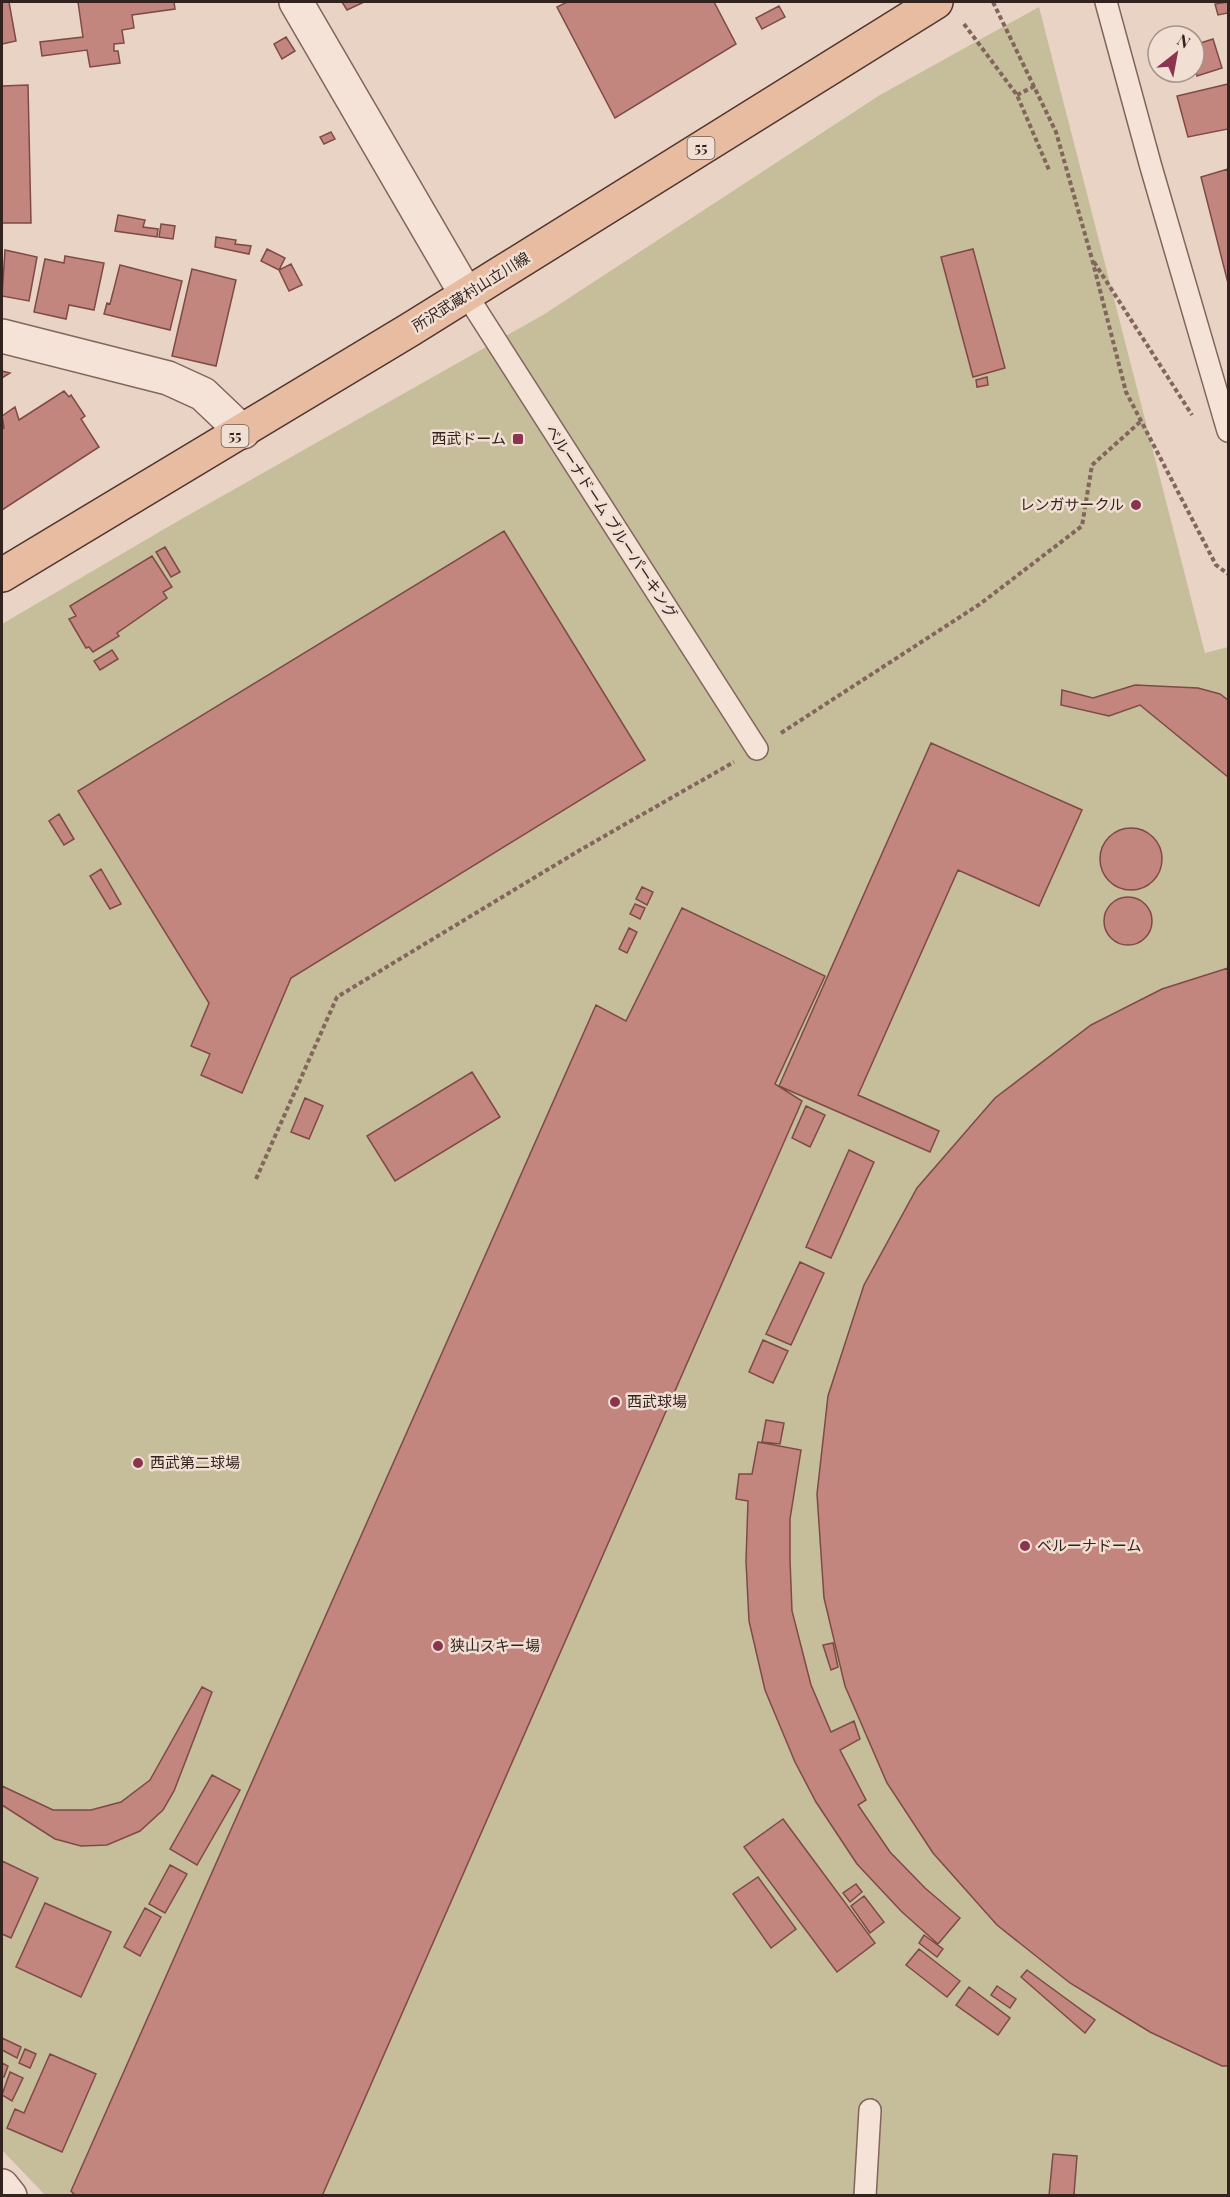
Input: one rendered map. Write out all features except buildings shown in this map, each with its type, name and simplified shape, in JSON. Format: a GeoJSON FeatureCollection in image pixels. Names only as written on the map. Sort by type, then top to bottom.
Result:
{"type":"FeatureCollection","features":[{"type":"Feature","properties":{"kind":"main road","name":"所沢武蔵村山立川線"},"geometry":{"type":"LineString","coordinates":[[2,575],[243,432],[936,2]]}},
{"type":"Feature","properties":{"kind":"street"},"geometry":{"type":"LineString","coordinates":[[297,2],[466,294]]}},
{"type":"Feature","properties":{"kind":"street"},"geometry":{"type":"LineString","coordinates":[[2,336],[168,378],[203,394],[221,408],[243,432]]}},
{"type":"Feature","properties":{"kind":"street"},"geometry":{"type":"LineString","coordinates":[[2,2186],[10,2196]]}},
{"type":"Feature","properties":{"kind":"lane"},"geometry":{"type":"LineString","coordinates":[[1106,2],[1151,167],[1228,431]]}},
{"type":"Feature","properties":{"kind":"lane","name":"ベルーナドーム ブルーパーキング"},"geometry":{"type":"LineString","coordinates":[[466,294],[757,749]]}},
{"type":"Feature","properties":{"kind":"lane"},"geometry":{"type":"LineString","coordinates":[[865,2196],[870,2110]]}},
{"type":"Feature","properties":{"kind":"path"},"geometry":{"type":"LineString","coordinates":[[993,2],[1056,132],[1126,392],[1216,565],[1228,574]]}},
{"type":"Feature","properties":{"kind":"path"},"geometry":{"type":"LineString","coordinates":[[964,24],[1017,95],[1048,170]]}},
{"type":"Feature","properties":{"kind":"path"},"geometry":{"type":"LineString","coordinates":[[1017,95],[1035,86]]}},
{"type":"Feature","properties":{"kind":"path"},"geometry":{"type":"LineString","coordinates":[[1092,259],[1193,417]]}},
{"type":"Feature","properties":{"kind":"path"},"geometry":{"type":"LineString","coordinates":[[256,1179],[337,997],[580,850],[757,749],[980,604],[1082,526],[1092,465],[1140,422]]}},
{"type":"Feature","properties":{"kind":"shaded area","name":"西武球場"},"geometry":{"type":"Polygon","coordinates":[[[1039,7],[1205,653],[1228,647],[1228,2195],[46,2196],[2,2150],[2,624],[178,521],[543,315],[880,95],[1039,7]]]}},
{"type":"Feature","properties":{"kind":"place","name":"西武ドーム"},"geometry":{"type":"Point","coordinates":[518,439]}},
{"type":"Feature","properties":{"kind":"place","name":"レンガサークル"},"geometry":{"type":"Point","coordinates":[1136,505]}},
{"type":"Feature","properties":{"kind":"place","name":"西武球場"},"geometry":{"type":"Point","coordinates":[615,1402]}},
{"type":"Feature","properties":{"kind":"place","name":"西武第二球場"},"geometry":{"type":"Point","coordinates":[138,1463]}},
{"type":"Feature","properties":{"kind":"place","name":"ベルーナドーム"},"geometry":{"type":"Point","coordinates":[1025,1546]}},
{"type":"Feature","properties":{"kind":"place","name":"狭山スキー場"},"geometry":{"type":"Point","coordinates":[438,1646]}}]}
